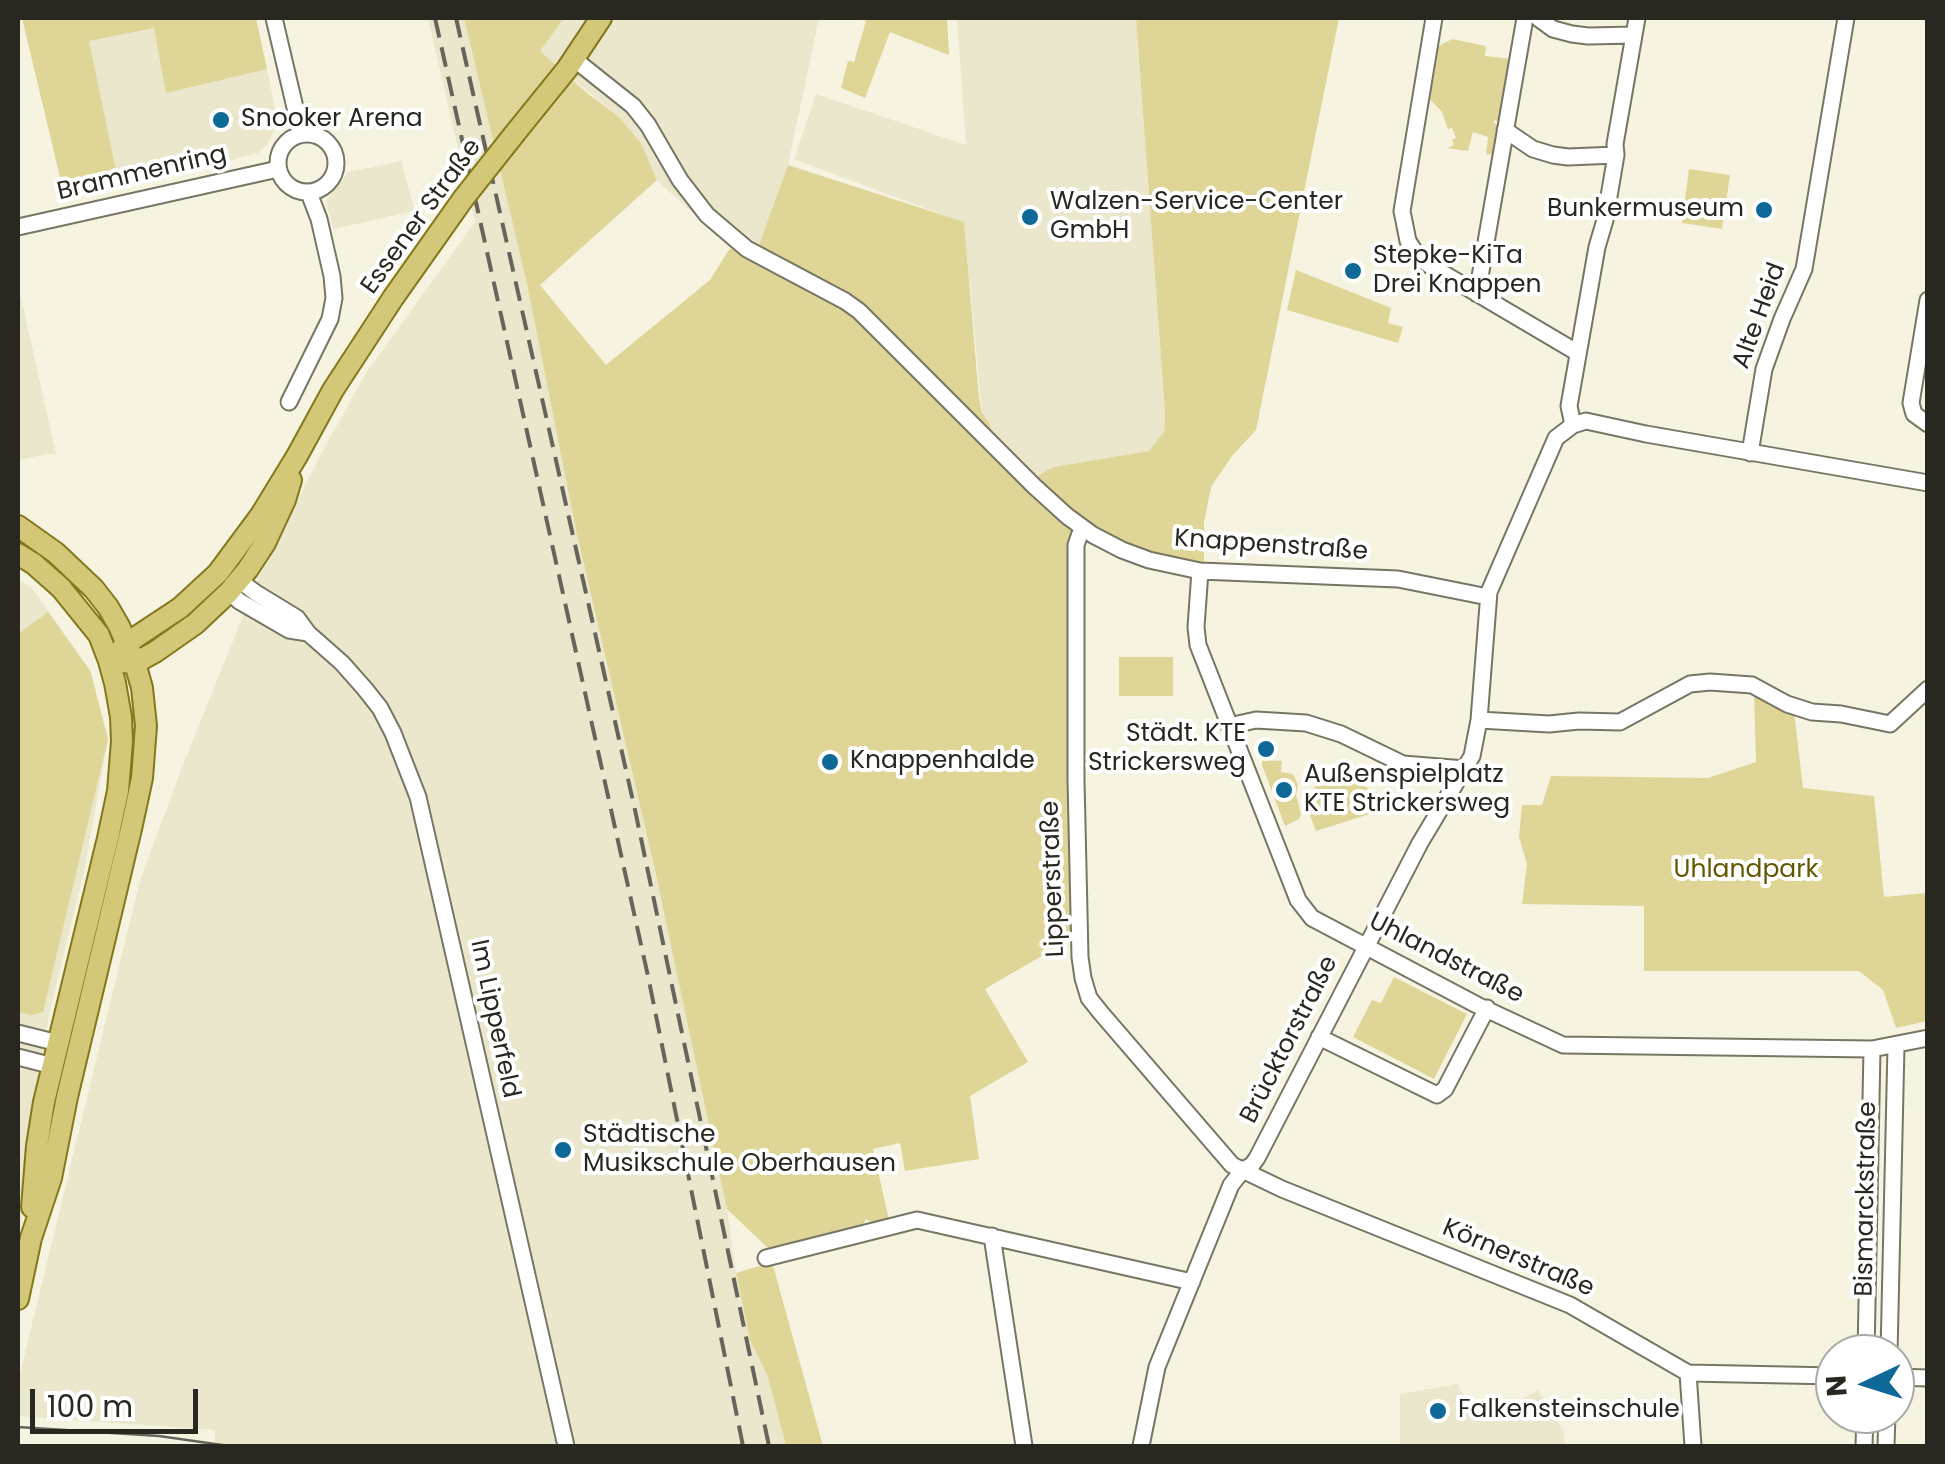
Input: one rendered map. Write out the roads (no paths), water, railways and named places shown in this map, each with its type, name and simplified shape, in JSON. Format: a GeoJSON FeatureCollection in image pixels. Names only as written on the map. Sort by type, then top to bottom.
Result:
{"type":"FeatureCollection","features":[{"type":"Feature","properties":{"kind":"main road","name":"Essener Straße"},"geometry":{"type":"LineString","coordinates":[[131,653],[180,608],[229,582],[251,530],[333,390],[393,298],[602,18]]}},
{"type":"Feature","properties":{"kind":"main road"},"geometry":{"type":"LineString","coordinates":[[18,526],[84,578],[108,607],[131,653],[145,713],[142,778],[51,1178],[31,1238],[18,1299]]}},
{"type":"Feature","properties":{"kind":"main road"},"geometry":{"type":"LineString","coordinates":[[18,554],[48,576],[99,636],[110,661],[121,717],[120,779],[40,1127],[31,1238]]}},
{"type":"Feature","properties":{"kind":"main road"},"geometry":{"type":"LineString","coordinates":[[110,661],[131,653]]}},
{"type":"Feature","properties":{"kind":"main road"},"geometry":{"type":"LineString","coordinates":[[58,1043],[76,1062]]}},
{"type":"Feature","properties":{"kind":"main road"},"geometry":{"type":"LineString","coordinates":[[53,1066],[76,1062]]}},
{"type":"Feature","properties":{"kind":"street"},"geometry":{"type":"LineString","coordinates":[[274,18],[301,133]]}},
{"type":"Feature","properties":{"kind":"street"},"geometry":{"type":"LineString","coordinates":[[1434,18],[1402,218],[1408,242],[1422,260],[1578,353]]}},
{"type":"Feature","properties":{"kind":"street"},"geometry":{"type":"LineString","coordinates":[[1477,294],[1525,18]]}},
{"type":"Feature","properties":{"kind":"street"},"geometry":{"type":"LineString","coordinates":[[1538,18],[1572,34],[1634,35]]}},
{"type":"Feature","properties":{"kind":"street"},"geometry":{"type":"LineString","coordinates":[[1572,425],[1569,406],[1596,247],[1606,220],[1637,18]]}},
{"type":"Feature","properties":{"kind":"street","name":"Alte Heid"},"geometry":{"type":"LineString","coordinates":[[1750,453],[1764,370],[1804,269],[1846,18]]}},
{"type":"Feature","properties":{"kind":"street","name":"Knappenstraße"},"geometry":{"type":"LineString","coordinates":[[574,58],[633,106],[707,215],[747,249],[859,311],[1034,486],[1082,528],[1104,541],[1136,556],[1200,572],[1398,578],[1488,598]]}},
{"type":"Feature","properties":{"kind":"street"},"geometry":{"type":"LineString","coordinates":[[1505,130],[1534,149],[1553,155],[1616,155]]}},
{"type":"Feature","properties":{"kind":"street"},"geometry":{"type":"LineString","coordinates":[[301,133],[326,141],[336,161],[330,180],[309,193],[286,184],[278,169],[284,145],[301,133]]}},
{"type":"Feature","properties":{"kind":"street","name":"Brammenring"},"geometry":{"type":"LineString","coordinates":[[18,227],[278,169]]}},
{"type":"Feature","properties":{"kind":"street"},"geometry":{"type":"LineString","coordinates":[[288,402],[330,319],[334,298],[319,219],[309,193]]}},
{"type":"Feature","properties":{"kind":"street"},"geometry":{"type":"LineString","coordinates":[[1928,300],[1911,402],[1914,414],[1928,424]]}},
{"type":"Feature","properties":{"kind":"street"},"geometry":{"type":"LineString","coordinates":[[1488,598],[1554,441],[1572,425],[1586,422],[1927,483],[1928,466]]}},
{"type":"Feature","properties":{"kind":"street","name":"Lipperstraße"},"geometry":{"type":"LineString","coordinates":[[1082,528],[1076,545],[1076,780],[1083,978],[1089,998],[1101,1013],[1232,1165],[1242,1171]]}},
{"type":"Feature","properties":{"kind":"street","name":"Uhlandstraße"},"geometry":{"type":"LineString","coordinates":[[1200,572],[1196,639],[1302,908],[1317,921],[1568,1046],[1872,1050],[1928,1038]]}},
{"type":"Feature","properties":{"kind":"street","name":"Im Lipperfeld"},"geometry":{"type":"LineString","coordinates":[[229,582],[239,601],[290,630],[308,634],[346,667],[380,708],[418,797],[566,1446]]}},
{"type":"Feature","properties":{"kind":"street","name":"Brücktorstraße"},"geometry":{"type":"LineString","coordinates":[[1141,1446],[1155,1372],[1231,1185],[1257,1158],[1427,830],[1474,751],[1488,598]]}},
{"type":"Feature","properties":{"kind":"street"},"geometry":{"type":"LineString","coordinates":[[1478,720],[1620,722],[1690,684],[1710,682],[1752,686],[1804,710],[1890,724],[1927,690]]}},
{"type":"Feature","properties":{"kind":"street"},"geometry":{"type":"LineString","coordinates":[[1229,726],[1256,720],[1306,723],[1340,734],[1403,764],[1465,769]]}},
{"type":"Feature","properties":{"kind":"street"},"geometry":{"type":"LineString","coordinates":[[1320,1037],[1437,1095],[1445,1090],[1487,1008]]}},
{"type":"Feature","properties":{"kind":"street"},"geometry":{"type":"LineString","coordinates":[[18,1033],[58,1043]]}},
{"type":"Feature","properties":{"kind":"street","name":"Bismarckstraße"},"geometry":{"type":"LineString","coordinates":[[1889,1334],[1896,1046]]}},
{"type":"Feature","properties":{"kind":"street","name":"Bismarckstraße"},"geometry":{"type":"LineString","coordinates":[[1866,1334],[1872,1050]]}},
{"type":"Feature","properties":{"kind":"street"},"geometry":{"type":"LineString","coordinates":[[18,1057],[53,1066]]}},
{"type":"Feature","properties":{"kind":"street","name":"Körnerstraße"},"geometry":{"type":"LineString","coordinates":[[1242,1171],[1570,1305],[1688,1372],[1815,1375]]}},
{"type":"Feature","properties":{"kind":"street"},"geometry":{"type":"LineString","coordinates":[[766,1258],[917,1220],[1192,1282]]}},
{"type":"Feature","properties":{"kind":"street"},"geometry":{"type":"LineString","coordinates":[[992,1236],[1024,1446]]}},
{"type":"Feature","properties":{"kind":"street"},"geometry":{"type":"LineString","coordinates":[[1688,1372],[1694,1446]]}},
{"type":"Feature","properties":{"kind":"tram line"},"geometry":{"type":"LineString","coordinates":[[18,1427],[159,1436],[229,1446]]}},
{"type":"Feature","properties":{"kind":"railway"},"geometry":{"type":"LineString","coordinates":[[435,18],[648,976],[743,1446]]}},
{"type":"Feature","properties":{"kind":"railway"},"geometry":{"type":"LineString","coordinates":[[456,18],[635,810],[769,1446]]}},
{"type":"Feature","properties":{"kind":"place","name":"Snooker Arena"},"geometry":{"type":"Point","coordinates":[221,120]}},
{"type":"Feature","properties":{"kind":"place","name":"Bunkermuseum"},"geometry":{"type":"Point","coordinates":[1764,210]}},
{"type":"Feature","properties":{"kind":"place","name":"Walzen-Service-Center GmbH"},"geometry":{"type":"Point","coordinates":[1030,217]}},
{"type":"Feature","properties":{"kind":"place","name":"Stepke-KiTa Drei Knappen"},"geometry":{"type":"Point","coordinates":[1353,271]}},
{"type":"Feature","properties":{"kind":"place","name":"Städt. KTE Strickersweg"},"geometry":{"type":"Point","coordinates":[1266,749]}},
{"type":"Feature","properties":{"kind":"place","name":"Knappenhalde"},"geometry":{"type":"Point","coordinates":[830,762]}},
{"type":"Feature","properties":{"kind":"place","name":"Außenspielplatz KTE Strickersweg"},"geometry":{"type":"Point","coordinates":[1284,790]}},
{"type":"Feature","properties":{"kind":"place","name":"Städtische Musikschule Oberhausen"},"geometry":{"type":"Point","coordinates":[563,1150]}},
{"type":"Feature","properties":{"kind":"place","name":"Falkensteinschule"},"geometry":{"type":"Point","coordinates":[1438,1411]}},
{"type":"Feature","properties":{"kind":"park label","name":"Uhlandpark"},"geometry":{"type":"Point","coordinates":[1746,871]}}]}
